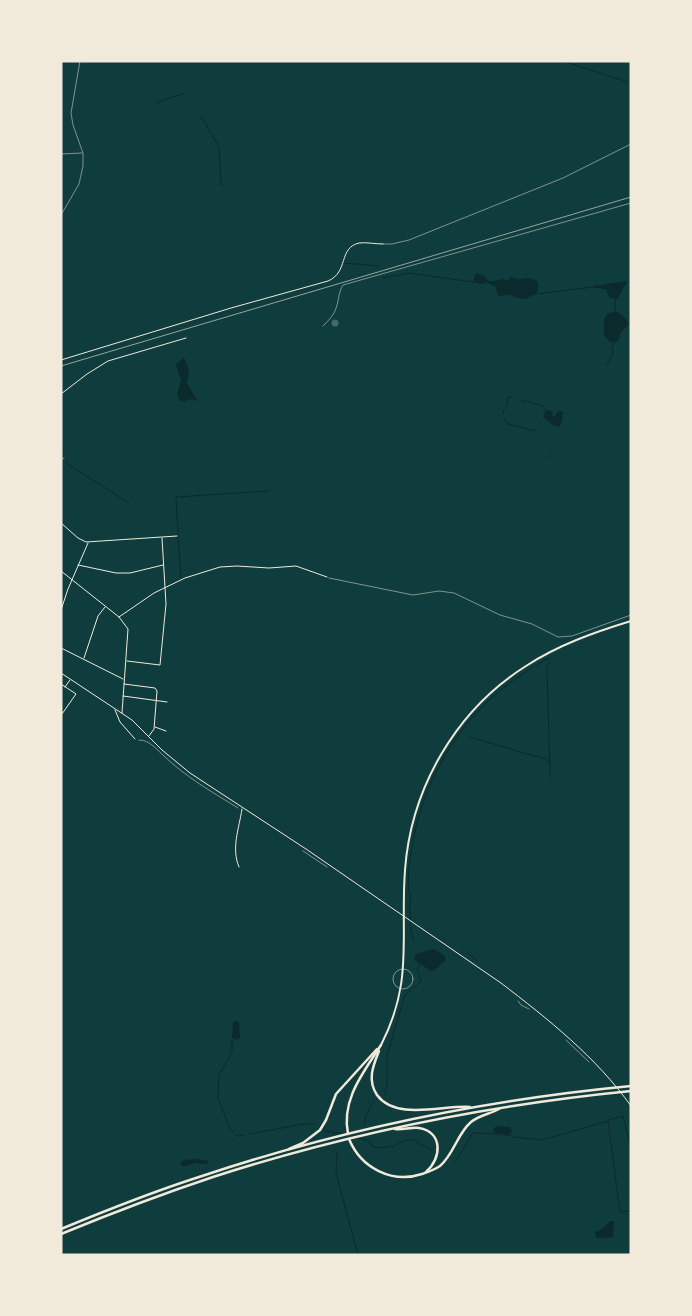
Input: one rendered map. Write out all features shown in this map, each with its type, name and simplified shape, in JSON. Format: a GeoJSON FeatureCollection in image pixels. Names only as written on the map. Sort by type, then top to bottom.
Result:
{"type":"FeatureCollection","features":[{"type":"Feature","properties":{"kind":"highway"},"geometry":{"type":"LineString","coordinates":[[501,1108],[484,1114],[471,1122],[440,1166],[425,1173],[403,1177],[388,1175],[367,1164],[356,1152],[348,1136],[346,1121],[348,1103],[352,1092],[390,1027],[401,990],[404,969],[404,882],[408,841],[423,790],[445,747],[478,705],[500,684],[526,666],[572,642],[631,621]]}},
{"type":"Feature","properties":{"kind":"highway"},"geometry":{"type":"LineString","coordinates":[[381,1045],[373,1066],[371,1078],[377,1095],[387,1104],[404,1110],[473,1108]]}},
{"type":"Feature","properties":{"kind":"highway"},"geometry":{"type":"LineString","coordinates":[[288,1150],[312,1137],[320,1130],[340,1088],[381,1045]]}},
{"type":"Feature","properties":{"kind":"highway"},"geometry":{"type":"LineString","coordinates":[[61,1229],[172,1186],[288,1150],[358,1131],[473,1108],[631,1086]]}},
{"type":"Feature","properties":{"kind":"highway"},"geometry":{"type":"LineString","coordinates":[[61,1234],[221,1174],[310,1148],[393,1128],[501,1108],[631,1091]]}},
{"type":"Feature","properties":{"kind":"highway"},"geometry":{"type":"LineString","coordinates":[[393,1128],[401,1130],[412,1127],[421,1128],[434,1137],[438,1146],[438,1156],[425,1173]]}},
{"type":"Feature","properties":{"kind":"street"},"geometry":{"type":"LineString","coordinates":[[61,360],[231,308],[328,281],[339,273],[346,253],[351,247],[362,243],[383,244]]}},
{"type":"Feature","properties":{"kind":"street"},"geometry":{"type":"LineString","coordinates":[[61,394],[108,361],[136,352],[172,344],[186,338]]}},
{"type":"Feature","properties":{"kind":"street"},"geometry":{"type":"LineString","coordinates":[[61,523],[78,538],[88,542],[177,536]]}},
{"type":"Feature","properties":{"kind":"street"},"geometry":{"type":"LineString","coordinates":[[126,661],[160,665],[166,604],[162,538]]}},
{"type":"Feature","properties":{"kind":"street"},"geometry":{"type":"LineString","coordinates":[[61,610],[88,542]]}},
{"type":"Feature","properties":{"kind":"street"},"geometry":{"type":"LineString","coordinates":[[78,565],[110,572],[130,573],[164,564]]}},
{"type":"Feature","properties":{"kind":"street"},"geometry":{"type":"LineString","coordinates":[[119,617],[139,603],[165,589],[196,574],[224,566],[269,568],[296,566],[327,577]]}},
{"type":"Feature","properties":{"kind":"street"},"geometry":{"type":"LineString","coordinates":[[61,571],[119,617],[128,629],[123,710],[121,714]]}},
{"type":"Feature","properties":{"kind":"street"},"geometry":{"type":"LineString","coordinates":[[83,659],[98,616],[105,606]]}},
{"type":"Feature","properties":{"kind":"street"},"geometry":{"type":"LineString","coordinates":[[61,648],[124,679]]}},
{"type":"Feature","properties":{"kind":"street"},"geometry":{"type":"LineString","coordinates":[[61,673],[132,720],[171,759],[190,773],[420,927],[526,1002],[570,1040],[610,1079],[631,1106]]}},
{"type":"Feature","properties":{"kind":"street"},"geometry":{"type":"LineString","coordinates":[[65,687],[71,680]]}},
{"type":"Feature","properties":{"kind":"street"},"geometry":{"type":"LineString","coordinates":[[61,684],[76,694],[62,714]]}},
{"type":"Feature","properties":{"kind":"street"},"geometry":{"type":"LineString","coordinates":[[124,684],[155,688],[157,691],[154,727],[148,737]]}},
{"type":"Feature","properties":{"kind":"street"},"geometry":{"type":"LineString","coordinates":[[123,696],[167,702]]}},
{"type":"Feature","properties":{"kind":"street"},"geometry":{"type":"LineString","coordinates":[[115,709],[118,718],[135,739]]}},
{"type":"Feature","properties":{"kind":"street"},"geometry":{"type":"LineString","coordinates":[[154,727],[166,731]]}},
{"type":"Feature","properties":{"kind":"street"},"geometry":{"type":"LineString","coordinates":[[240,867],[236,858],[235,845],[243,808]]}},
{"type":"Feature","properties":{"kind":"lane"},"geometry":{"type":"LineString","coordinates":[[383,244],[409,240],[547,184],[631,144]]}},
{"type":"Feature","properties":{"kind":"lane"},"geometry":{"type":"LineString","coordinates":[[327,577],[413,595],[439,591],[454,593],[500,615],[532,624],[558,637],[572,636],[631,615]]}},
{"type":"Feature","properties":{"kind":"lane"},"geometry":{"type":"LineString","coordinates":[[404,969],[412,973],[413,982],[410,988],[401,990],[394,985],[392,978],[396,971],[404,969]]}},
{"type":"Feature","properties":{"kind":"path"},"geometry":{"type":"LineString","coordinates":[[61,215],[79,184],[83,166],[83,153],[73,125],[71,113],[80,61]]}},
{"type":"Feature","properties":{"kind":"path"},"geometry":{"type":"LineString","coordinates":[[61,154],[83,153]]}},
{"type":"Feature","properties":{"kind":"path"},"geometry":{"type":"LineString","coordinates":[[323,326],[334,314],[343,285],[631,203]]}},
{"type":"Feature","properties":{"kind":"path"},"geometry":{"type":"LineString","coordinates":[[516,998],[521,1005],[533,1012]]}},
{"type":"Feature","properties":{"kind":"path"},"geometry":{"type":"LineString","coordinates":[[563,1037],[591,1064]]}},
{"type":"Feature","properties":{"kind":"water"},"geometry":{"type":"Polygon","coordinates":[[[476,273],[484,276],[488,281],[508,280],[511,277],[535,280],[538,282],[538,291],[532,296],[522,299],[506,295],[500,296],[495,286],[487,283],[473,282],[476,273]]]}},
{"type":"Feature","properties":{"kind":"water"},"geometry":{"type":"Polygon","coordinates":[[[626,281],[627,284],[617,300],[609,297],[606,289],[594,288],[594,286],[626,281]]]}},
{"type":"Feature","properties":{"kind":"water"},"geometry":{"type":"Polygon","coordinates":[[[616,311],[629,324],[620,333],[619,340],[614,343],[609,341],[604,335],[604,319],[607,314],[616,311]]]}},
{"type":"Feature","properties":{"kind":"water"},"geometry":{"type":"Polygon","coordinates":[[[183,358],[189,370],[187,384],[198,401],[190,399],[184,402],[177,395],[181,380],[176,366],[183,358]]]}},
{"type":"Feature","properties":{"kind":"water"},"geometry":{"type":"Polygon","coordinates":[[[546,410],[553,411],[552,416],[555,417],[557,412],[563,411],[562,422],[559,427],[552,425],[543,417],[546,410]]]}},
{"type":"Feature","properties":{"kind":"water"},"geometry":{"type":"Polygon","coordinates":[[[433,949],[444,955],[446,960],[435,970],[431,971],[414,960],[416,954],[433,949]]]}},
{"type":"Feature","properties":{"kind":"water"},"geometry":{"type":"Polygon","coordinates":[[[233,1022],[239,1022],[240,1037],[237,1040],[232,1038],[233,1022]]]}},
{"type":"Feature","properties":{"kind":"water"},"geometry":{"type":"Polygon","coordinates":[[[496,1126],[511,1127],[512,1132],[508,1136],[495,1133],[493,1130],[496,1126]]]}},
{"type":"Feature","properties":{"kind":"water"},"geometry":{"type":"Polygon","coordinates":[[[184,1160],[209,1161],[207,1164],[194,1163],[183,1167],[180,1163],[184,1160]]]}},
{"type":"Feature","properties":{"kind":"water"},"geometry":{"type":"Polygon","coordinates":[[[610,1221],[614,1221],[613,1237],[596,1238],[595,1232],[602,1229],[610,1221]]]}},
{"type":"Feature","properties":{"kind":"building"},"geometry":{"type":"Polygon","coordinates":[[[335,319],[339,323],[335,327],[331,323],[335,319]]]}},
{"type":"Feature","properties":{"kind":"waterway"},"geometry":{"type":"LineString","coordinates":[[563,61],[631,83]]}},
{"type":"Feature","properties":{"kind":"waterway"},"geometry":{"type":"LineString","coordinates":[[156,103],[185,94]]}},
{"type":"Feature","properties":{"kind":"waterway"},"geometry":{"type":"LineString","coordinates":[[201,116],[219,147],[221,186]]}},
{"type":"Feature","properties":{"kind":"waterway"},"geometry":{"type":"LineString","coordinates":[[345,263],[378,267]]}},
{"type":"Feature","properties":{"kind":"waterway"},"geometry":{"type":"LineString","coordinates":[[383,277],[409,273],[473,282]]}},
{"type":"Feature","properties":{"kind":"waterway"},"geometry":{"type":"LineString","coordinates":[[535,294],[594,287]]}},
{"type":"Feature","properties":{"kind":"waterway"},"geometry":{"type":"LineString","coordinates":[[615,299],[615,311]]}},
{"type":"Feature","properties":{"kind":"waterway"},"geometry":{"type":"LineString","coordinates":[[607,364],[613,353],[612,347],[614,343]]}},
{"type":"Feature","properties":{"kind":"waterway"},"geometry":{"type":"LineString","coordinates":[[503,413],[508,405],[507,398],[512,397]]}},
{"type":"Feature","properties":{"kind":"waterway"},"geometry":{"type":"LineString","coordinates":[[522,401],[543,406],[545,410]]}},
{"type":"Feature","properties":{"kind":"waterway"},"geometry":{"type":"LineString","coordinates":[[505,419],[508,424],[534,431],[537,429]]}},
{"type":"Feature","properties":{"kind":"waterway"},"geometry":{"type":"LineString","coordinates":[[66,463],[129,503]]}},
{"type":"Feature","properties":{"kind":"waterway"},"geometry":{"type":"LineString","coordinates":[[178,535],[176,497],[269,491]]}},
{"type":"Feature","properties":{"kind":"waterway"},"geometry":{"type":"LineString","coordinates":[[178,537],[181,578]]}},
{"type":"Feature","properties":{"kind":"waterway"},"geometry":{"type":"LineString","coordinates":[[414,941],[411,931],[409,906],[411,898],[408,881],[409,864],[416,827],[434,776],[447,752],[479,710],[499,691],[550,658]]}},
{"type":"Feature","properties":{"kind":"waterway"},"geometry":{"type":"LineString","coordinates":[[550,662],[547,666],[550,777]]}},
{"type":"Feature","properties":{"kind":"waterway"},"geometry":{"type":"LineString","coordinates":[[473,738],[548,761]]}},
{"type":"Feature","properties":{"kind":"waterway"},"geometry":{"type":"LineString","coordinates":[[466,951],[477,961]]}},
{"type":"Feature","properties":{"kind":"waterway"},"geometry":{"type":"LineString","coordinates":[[385,1094],[387,1085],[387,1055],[405,995],[421,980],[417,969],[420,963]]}},
{"type":"Feature","properties":{"kind":"waterway"},"geometry":{"type":"LineString","coordinates":[[232,1038],[232,1052],[219,1075],[218,1099],[230,1128],[236,1136],[245,1135]]}},
{"type":"Feature","properties":{"kind":"waterway"},"geometry":{"type":"LineString","coordinates":[[364,1125],[366,1115],[374,1101]]}},
{"type":"Feature","properties":{"kind":"waterway"},"geometry":{"type":"LineString","coordinates":[[609,1120],[623,1116],[631,1148]]}},
{"type":"Feature","properties":{"kind":"waterway"},"geometry":{"type":"LineString","coordinates":[[510,1135],[513,1137],[542,1140],[608,1121],[620,1212],[631,1211]]}},
{"type":"Feature","properties":{"kind":"waterway"},"geometry":{"type":"LineString","coordinates":[[250,1134],[303,1124],[315,1124]]}},
{"type":"Feature","properties":{"kind":"waterway"},"geometry":{"type":"LineString","coordinates":[[324,1131],[344,1134]]}},
{"type":"Feature","properties":{"kind":"waterway"},"geometry":{"type":"LineString","coordinates":[[455,1162],[473,1133],[498,1134]]}},
{"type":"Feature","properties":{"kind":"waterway"},"geometry":{"type":"LineString","coordinates":[[358,1138],[369,1141],[372,1146],[378,1148],[394,1146],[406,1140],[413,1140],[432,1150]]}},
{"type":"Feature","properties":{"kind":"waterway"},"geometry":{"type":"LineString","coordinates":[[337,1152],[336,1173],[358,1255]]}},
{"type":"Feature","properties":{"kind":"railway"},"geometry":{"type":"LineString","coordinates":[[61,366],[631,197]]}}]}
